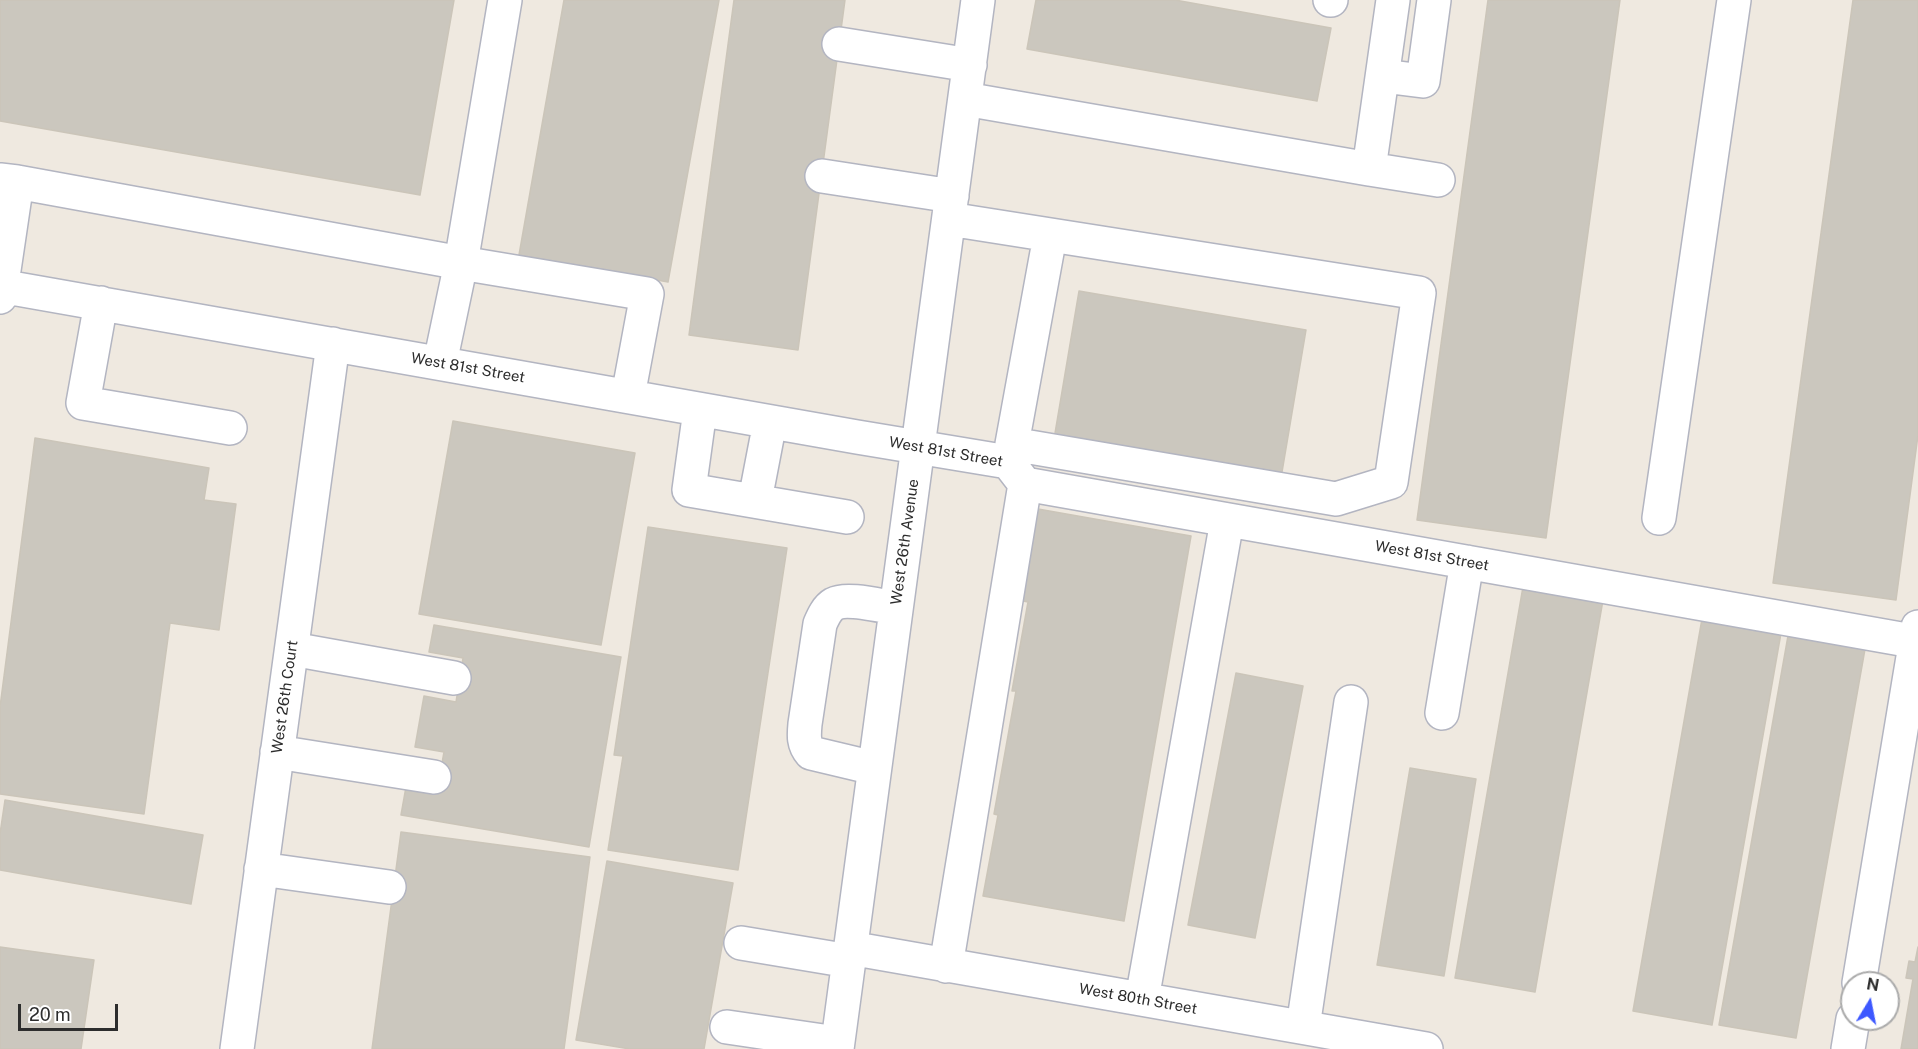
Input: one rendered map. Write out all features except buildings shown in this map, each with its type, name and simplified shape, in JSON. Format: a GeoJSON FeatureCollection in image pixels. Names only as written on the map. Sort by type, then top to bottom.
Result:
{"type":"FeatureCollection","features":[{"type":"Feature","properties":{"kind":"street"},"geometry":{"type":"LineString","coordinates":[[440,363],[461,262],[505,0]]}},
{"type":"Feature","properties":{"kind":"street","name":"West 26th Avenue"},"geometry":{"type":"LineString","coordinates":[[837,1046],[978,0]]}},
{"type":"Feature","properties":{"kind":"street"},"geometry":{"type":"LineString","coordinates":[[1369,169],[1393,0]]}},
{"type":"Feature","properties":{"kind":"street"},"geometry":{"type":"LineString","coordinates":[[1383,76],[1423,81],[1434,0]]}},
{"type":"Feature","properties":{"kind":"street"},"geometry":{"type":"LineString","coordinates":[[1659,518],[1734,0]]}},
{"type":"Feature","properties":{"kind":"street"},"geometry":{"type":"LineString","coordinates":[[839,44],[970,64]]}},
{"type":"Feature","properties":{"kind":"street"},"geometry":{"type":"LineString","coordinates":[[964,99],[1438,180]]}},
{"type":"Feature","properties":{"kind":"street"},"geometry":{"type":"LineString","coordinates":[[822,176],[950,207],[1050,236],[1419,293],[1391,482],[1336,499],[1015,463]]}},
{"type":"Feature","properties":{"kind":"street"},"geometry":{"type":"LineString","coordinates":[[1,289],[8,181],[647,294],[628,396]]}},
{"type":"Feature","properties":{"kind":"street"},"geometry":{"type":"LineString","coordinates":[[946,966],[1015,463],[1050,236]]}},
{"type":"Feature","properties":{"kind":"street","name":"West 81st Street"},"geometry":{"type":"LineString","coordinates":[[1,289],[101,303],[700,410],[1015,463],[1227,521],[1917,637]]}},
{"type":"Feature","properties":{"kind":"street"},"geometry":{"type":"LineString","coordinates":[[101,303],[83,404],[230,428]]}},
{"type":"Feature","properties":{"kind":"street","name":"West 26th Court"},"geometry":{"type":"LineString","coordinates":[[237,1049],[333,344]]}},
{"type":"Feature","properties":{"kind":"street"},"geometry":{"type":"LineString","coordinates":[[700,410],[689,490],[847,517]]}},
{"type":"Feature","properties":{"kind":"street"},"geometry":{"type":"LineString","coordinates":[[755,500],[770,422]]}},
{"type":"Feature","properties":{"kind":"street"},"geometry":{"type":"LineString","coordinates":[[1142,999],[1227,521]]}},
{"type":"Feature","properties":{"kind":"street"},"geometry":{"type":"LineString","coordinates":[[1442,713],[1467,562]]}},
{"type":"Feature","properties":{"kind":"street"},"geometry":{"type":"LineString","coordinates":[[874,768],[811,753],[806,747],[804,737],[808,701],[819,624],[825,613],[834,604],[845,601],[896,608]]}},
{"type":"Feature","properties":{"kind":"street"},"geometry":{"type":"LineString","coordinates":[[1861,971],[1917,637]]}},
{"type":"Feature","properties":{"kind":"street"},"geometry":{"type":"LineString","coordinates":[[292,649],[454,678]]}},
{"type":"Feature","properties":{"kind":"street"},"geometry":{"type":"LineString","coordinates":[[1304,1027],[1351,702]]}},
{"type":"Feature","properties":{"kind":"street"},"geometry":{"type":"LineString","coordinates":[[277,752],[434,777]]}},
{"type":"Feature","properties":{"kind":"street"},"geometry":{"type":"LineString","coordinates":[[261,868],[389,887]]}},
{"type":"Feature","properties":{"kind":"street","name":"West 80th Street"},"geometry":{"type":"LineString","coordinates":[[741,943],[946,966],[1304,1027],[1343,1041],[1426,1049]]}},
{"type":"Feature","properties":{"kind":"street"},"geometry":{"type":"LineString","coordinates":[[727,1028],[837,1046]]}},
{"type":"Feature","properties":{"kind":"street"},"geometry":{"type":"LineString","coordinates":[[1848,1049],[1851,1031]]}}]}
